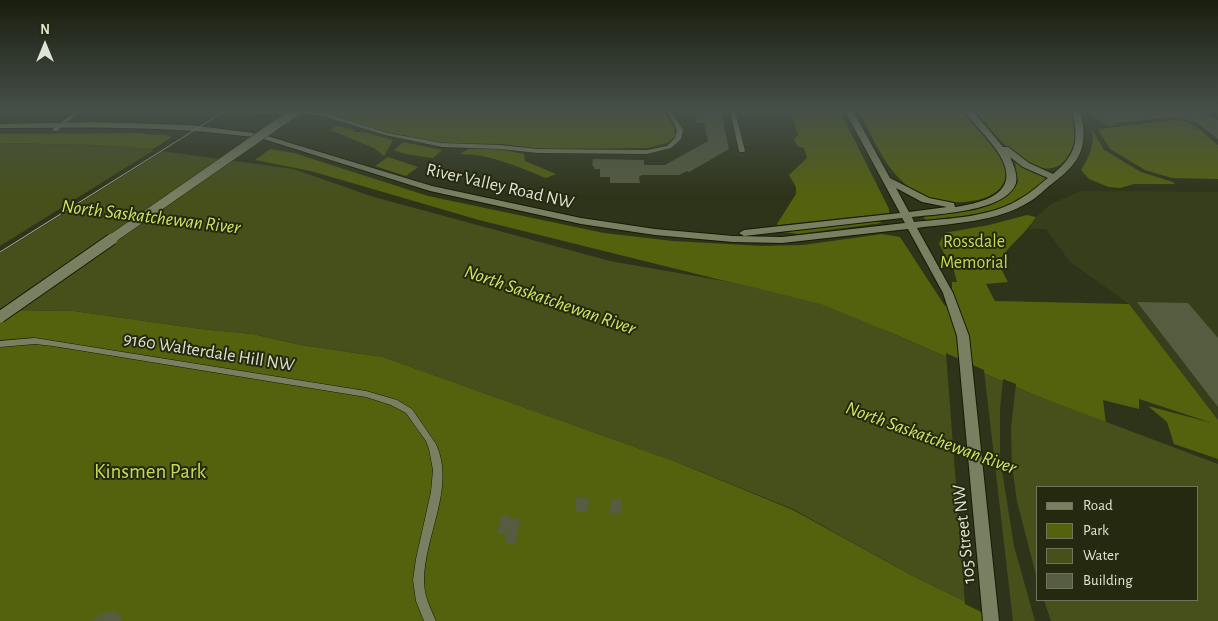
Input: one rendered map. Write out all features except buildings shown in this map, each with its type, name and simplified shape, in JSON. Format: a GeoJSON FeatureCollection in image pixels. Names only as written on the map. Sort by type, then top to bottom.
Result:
{"type":"FeatureCollection","features":[{"type":"Feature","properties":{"kind":"main road"},"geometry":{"type":"LineString","coordinates":[[0,317],[253,140]]}},
{"type":"Feature","properties":{"kind":"main road","name":"River Valley Road NW"},"geometry":{"type":"LineString","coordinates":[[270,140],[414,184],[516,208],[655,232],[733,239],[782,240],[967,219],[1002,211],[1026,200],[1068,166]]}},
{"type":"Feature","properties":{"kind":"main road","name":"105 Street NW"},"geometry":{"type":"LineString","coordinates":[[866,140],[948,293],[963,336],[991,621]]}},
{"type":"Feature","properties":{"kind":"main road"},"geometry":{"type":"LineString","coordinates":[[886,179],[910,194],[927,201],[948,205],[980,204],[1000,196],[1007,189],[1011,181],[1012,169],[1009,160],[994,140]]}},
{"type":"Feature","properties":{"kind":"main road"},"geometry":{"type":"LineString","coordinates":[[1031,168],[1052,170],[1068,166],[1076,155],[1080,140]]}},
{"type":"Feature","properties":{"kind":"main road"},"geometry":{"type":"LineString","coordinates":[[997,144],[1031,168],[1055,178]]}},
{"type":"Feature","properties":{"kind":"main road","name":"River Valley Road NW"},"geometry":{"type":"LineString","coordinates":[[705,236],[764,232],[980,204]]}},
{"type":"Feature","properties":{"kind":"street"},"geometry":{"type":"LineString","coordinates":[[417,140],[436,144],[500,146],[538,151],[641,152],[664,148],[676,140]]}},
{"type":"Feature","properties":{"kind":"street"},"geometry":{"type":"LineString","coordinates":[[739,140],[742,151]]}},
{"type":"Feature","properties":{"kind":"street","name":"9160 Walterdale Hill NW"},"geometry":{"type":"LineString","coordinates":[[0,344],[53,343],[366,394],[409,411],[434,449],[437,466],[436,490],[419,574],[419,595],[430,621]]}},
{"type":"Feature","properties":{"kind":"shaded area"},"geometry":{"type":"Polygon","coordinates":[[[1081,191],[1218,192],[1218,420],[1129,304],[1070,262],[1046,229],[1029,229],[1036,217],[1051,204],[1081,191]]]}},
{"type":"Feature","properties":{"kind":"green space"},"geometry":{"type":"Polygon","coordinates":[[[0,140],[167,140],[153,149],[96,145],[0,143],[0,140]]]}},
{"type":"Feature","properties":{"kind":"green space"},"geometry":{"type":"Polygon","coordinates":[[[354,140],[393,140],[384,156],[374,148],[354,140]]]}},
{"type":"Feature","properties":{"kind":"green space"},"geometry":{"type":"Polygon","coordinates":[[[426,140],[670,140],[667,143],[648,148],[543,149],[502,144],[442,143],[426,140]]]}},
{"type":"Feature","properties":{"kind":"green space"},"geometry":{"type":"Polygon","coordinates":[[[794,140],[854,140],[889,209],[889,213],[778,225],[796,194],[796,187],[789,175],[807,158],[804,148],[797,146],[794,140]]]}},
{"type":"Feature","properties":{"kind":"green space"},"geometry":{"type":"Polygon","coordinates":[[[873,140],[987,140],[1000,158],[1006,172],[1003,183],[996,192],[986,197],[974,201],[935,201],[925,198],[903,182],[888,165],[873,140]]]}},
{"type":"Feature","properties":{"kind":"green space"},"geometry":{"type":"Polygon","coordinates":[[[1000,140],[1076,140],[1072,153],[1068,158],[1056,167],[1043,168],[1030,164],[1017,156],[1000,140]]]}},
{"type":"Feature","properties":{"kind":"green space"},"geometry":{"type":"Polygon","coordinates":[[[1093,140],[1098,140],[1104,150],[1141,172],[1175,184],[1134,184],[1120,188],[1109,187],[1089,179],[1081,170],[1091,150],[1093,140]]]}},
{"type":"Feature","properties":{"kind":"green space"},"geometry":{"type":"Polygon","coordinates":[[[1105,140],[1212,140],[1218,145],[1218,179],[1172,178],[1145,170],[1110,149],[1105,140]]]}},
{"type":"Feature","properties":{"kind":"green space"},"geometry":{"type":"Polygon","coordinates":[[[403,142],[442,150],[433,158],[405,154],[394,150],[403,142]]]}},
{"type":"Feature","properties":{"kind":"green space","name":"Rossdale Memorial"},"geometry":{"type":"Polygon","coordinates":[[[270,149],[294,153],[428,196],[604,233],[673,241],[762,246],[803,245],[882,234],[900,237],[945,306],[952,295],[952,282],[957,282],[954,271],[939,244],[944,233],[989,225],[1027,215],[1036,217],[998,263],[1008,282],[986,284],[995,301],[1129,304],[1218,420],[1218,459],[1174,444],[1167,422],[1148,406],[1212,423],[1139,399],[1139,409],[1103,400],[1106,424],[887,331],[737,284],[479,220],[311,171],[255,160],[270,149]]]}},
{"type":"Feature","properties":{"kind":"green space"},"geometry":{"type":"Polygon","coordinates":[[[468,149],[499,149],[524,154],[525,161],[556,174],[546,178],[483,156],[460,154],[468,149]]]}},
{"type":"Feature","properties":{"kind":"green space"},"geometry":{"type":"Polygon","coordinates":[[[388,157],[418,167],[406,176],[375,166],[388,157]]]}},
{"type":"Feature","properties":{"kind":"green space"},"geometry":{"type":"Polygon","coordinates":[[[1015,162],[1047,179],[1023,198],[1001,208],[972,215],[926,220],[922,216],[962,212],[989,206],[1001,200],[1011,192],[1018,182],[1015,162]]]}},
{"type":"Feature","properties":{"kind":"green space"},"geometry":{"type":"Polygon","coordinates":[[[876,221],[882,223],[798,234],[783,232],[876,221]]]}},
{"type":"Feature","properties":{"kind":"green space","name":"Kinsmen Park"},"geometry":{"type":"Polygon","coordinates":[[[0,310],[74,311],[201,329],[253,334],[301,345],[383,357],[674,461],[793,510],[911,575],[1005,621],[0,621],[0,310]]]}},
{"type":"Feature","properties":{"kind":"water","name":"North Saskatchewan River"},"geometry":{"type":"Polygon","coordinates":[[[0,143],[125,146],[293,169],[374,197],[610,261],[741,284],[821,304],[1032,394],[1218,464],[1218,621],[1005,621],[911,575],[793,509],[674,461],[383,357],[301,345],[253,334],[201,329],[74,311],[0,310],[0,143]]]}},
{"type":"Feature","properties":{"kind":"pier"},"geometry":{"type":"Polygon","coordinates":[[[159,147],[168,148],[0,253],[0,246],[159,147]]]}},
{"type":"Feature","properties":{"kind":"pier"},"geometry":{"type":"Polygon","coordinates":[[[946,353],[984,370],[1013,621],[999,621],[965,604],[946,353]]]}},
{"type":"Feature","properties":{"kind":"pier"},"geometry":{"type":"Polygon","coordinates":[[[1003,379],[1016,384],[1011,428],[1012,466],[1017,501],[1036,575],[1036,601],[1044,601],[1051,621],[1035,621],[1014,546],[1000,458],[1000,409],[1003,379]]]}},
{"type":"Feature","properties":{"kind":"tram line"},"geometry":{"type":"LineString","coordinates":[[0,252],[179,140]]}},
{"type":"Feature","properties":{"kind":"tram line"},"geometry":{"type":"LineString","coordinates":[[0,318],[254,140]]}}]}
